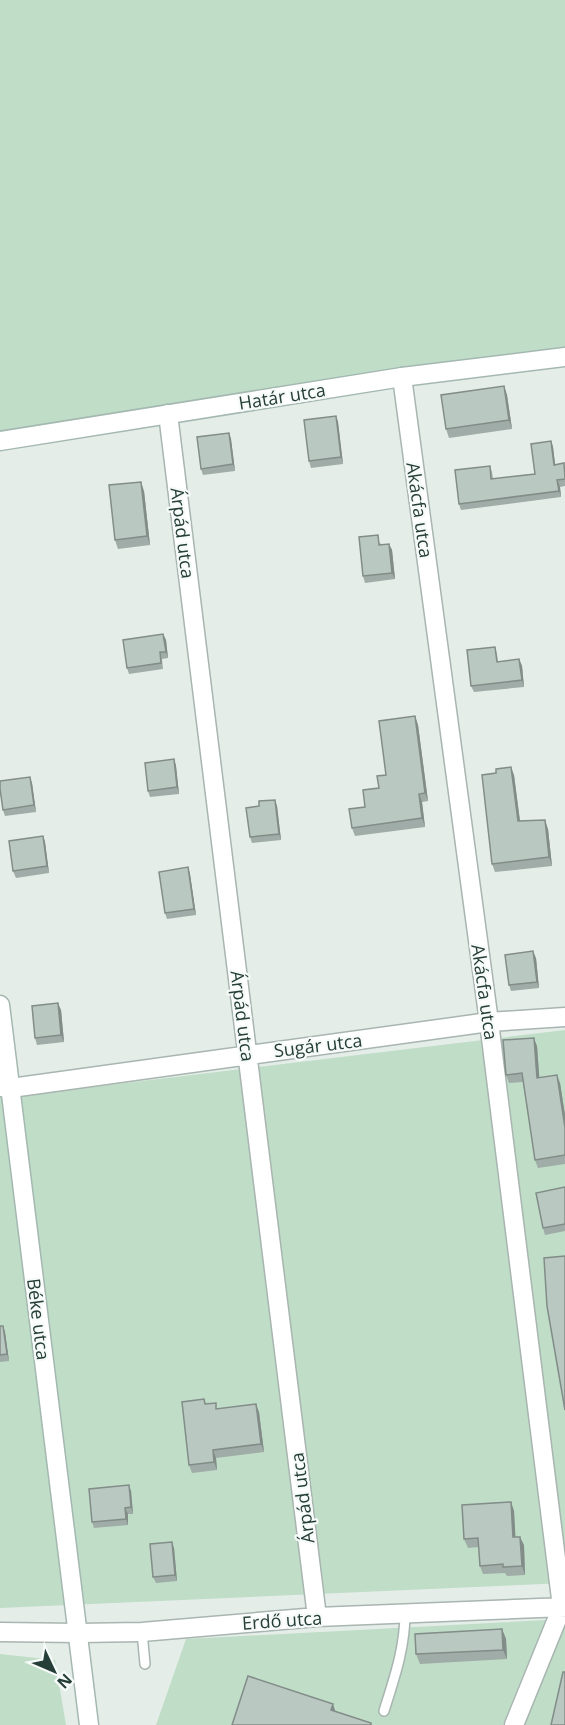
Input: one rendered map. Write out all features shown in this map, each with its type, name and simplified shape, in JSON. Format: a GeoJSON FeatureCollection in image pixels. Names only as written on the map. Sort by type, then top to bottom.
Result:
{"type":"FeatureCollection","features":[{"type":"Feature","properties":{"kind":"street","name":"Határ utca"},"geometry":{"type":"LineString","coordinates":[[0,441],[402,377],[565,357]]}},
{"type":"Feature","properties":{"kind":"street","name":"Akácfa utca"},"geometry":{"type":"LineString","coordinates":[[402,377],[489,1022],[564,1607]]}},
{"type":"Feature","properties":{"kind":"street","name":"Árpád utca"},"geometry":{"type":"LineString","coordinates":[[168,414],[317,1617]]}},
{"type":"Feature","properties":{"kind":"street","name":"Béke utca"},"geometry":{"type":"LineString","coordinates":[[0,1005],[5,1087],[89,1725]]}},
{"type":"Feature","properties":{"kind":"street","name":"Sugár utca"},"geometry":{"type":"LineString","coordinates":[[5,1087],[489,1022],[565,1017]]}},
{"type":"Feature","properties":{"kind":"street","name":"Erdő utca"},"geometry":{"type":"LineString","coordinates":[[0,1632],[78,1634],[142,1632],[317,1617],[564,1607]]}},
{"type":"Feature","properties":{"kind":"street"},"geometry":{"type":"LineString","coordinates":[[514,1725],[564,1607]]}},
{"type":"Feature","properties":{"kind":"lane"},"geometry":{"type":"LineString","coordinates":[[384,1711],[400,1661],[405,1613]]}},
{"type":"Feature","properties":{"kind":"lane"},"geometry":{"type":"LineString","coordinates":[[142,1632],[145,1664]]}},
{"type":"Feature","properties":{"kind":"green space"},"geometry":{"type":"Polygon","coordinates":[[[0,0],[565,0],[565,350],[0,432],[0,0]]]}},
{"type":"Feature","properties":{"kind":"green space"},"geometry":{"type":"Polygon","coordinates":[[[565,1030],[565,1583],[0,1608],[0,1095],[26,1095],[565,1030]]]}},
{"type":"Feature","properties":{"kind":"green space"},"geometry":{"type":"Polygon","coordinates":[[[565,1607],[565,1725],[517,1725],[565,1607]]]}},
{"type":"Feature","properties":{"kind":"green space"},"geometry":{"type":"Polygon","coordinates":[[[546,1620],[503,1725],[156,1725],[186,1639],[546,1620]]]}},
{"type":"Feature","properties":{"kind":"green space"},"geometry":{"type":"Polygon","coordinates":[[[0,1654],[55,1660],[66,1725],[0,1725],[0,1654]]]}},
{"type":"Feature","properties":{"kind":"building"},"geometry":{"type":"Polygon","coordinates":[[[504,386],[509,420],[446,429],[441,395],[504,386]]]}},
{"type":"Feature","properties":{"kind":"building"},"geometry":{"type":"Polygon","coordinates":[[[336,416],[341,457],[309,461],[304,420],[336,416]]]}},
{"type":"Feature","properties":{"kind":"building"},"geometry":{"type":"Polygon","coordinates":[[[229,433],[233,464],[201,469],[197,437],[229,433]]]}},
{"type":"Feature","properties":{"kind":"building"},"geometry":{"type":"Polygon","coordinates":[[[551,441],[554,465],[564,463],[565,479],[557,480],[559,491],[459,504],[455,470],[490,466],[491,479],[535,474],[531,444],[551,441]]]}},
{"type":"Feature","properties":{"kind":"building"},"geometry":{"type":"Polygon","coordinates":[[[141,482],[147,536],[115,540],[109,485],[141,482]]]}},
{"type":"Feature","properties":{"kind":"building"},"geometry":{"type":"Polygon","coordinates":[[[378,535],[379,545],[389,544],[392,573],[363,576],[359,537],[378,535]]]}},
{"type":"Feature","properties":{"kind":"building"},"geometry":{"type":"Polygon","coordinates":[[[163,634],[166,652],[160,652],[161,663],[127,668],[123,640],[163,634]]]}},
{"type":"Feature","properties":{"kind":"building"},"geometry":{"type":"Polygon","coordinates":[[[495,647],[497,662],[519,659],[522,680],[471,686],[467,650],[495,647]]]}},
{"type":"Feature","properties":{"kind":"building"},"geometry":{"type":"Polygon","coordinates":[[[415,716],[425,793],[419,794],[422,818],[352,828],[349,809],[365,807],[363,790],[379,788],[377,776],[386,775],[379,721],[415,716]]]}},
{"type":"Feature","properties":{"kind":"building"},"geometry":{"type":"Polygon","coordinates":[[[174,759],[177,787],[148,791],[145,763],[174,759]]]}},
{"type":"Feature","properties":{"kind":"building"},"geometry":{"type":"Polygon","coordinates":[[[511,767],[518,821],[545,820],[549,857],[492,864],[482,775],[496,773],[496,769],[511,767]]]}},
{"type":"Feature","properties":{"kind":"building"},"geometry":{"type":"Polygon","coordinates":[[[30,777],[34,805],[3,810],[0,781],[30,777]]]}},
{"type":"Feature","properties":{"kind":"building"},"geometry":{"type":"Polygon","coordinates":[[[275,800],[279,834],[250,837],[246,808],[259,806],[259,801],[275,800]]]}},
{"type":"Feature","properties":{"kind":"building"},"geometry":{"type":"Polygon","coordinates":[[[43,836],[47,866],[13,871],[9,841],[43,836]]]}},
{"type":"Feature","properties":{"kind":"building"},"geometry":{"type":"Polygon","coordinates":[[[188,867],[194,909],[165,913],[159,872],[188,867]]]}},
{"type":"Feature","properties":{"kind":"building"},"geometry":{"type":"Polygon","coordinates":[[[533,951],[537,982],[509,985],[505,955],[533,951]]]}},
{"type":"Feature","properties":{"kind":"building"},"geometry":{"type":"Polygon","coordinates":[[[58,1003],[61,1035],[35,1038],[32,1006],[58,1003]]]}},
{"type":"Feature","properties":{"kind":"building"},"geometry":{"type":"Polygon","coordinates":[[[534,1038],[537,1078],[557,1075],[565,1128],[565,1155],[535,1160],[522,1073],[506,1075],[503,1040],[534,1038]]]}},
{"type":"Feature","properties":{"kind":"building"},"geometry":{"type":"Polygon","coordinates":[[[565,1187],[565,1224],[543,1228],[536,1193],[565,1187]]]}},
{"type":"Feature","properties":{"kind":"building"},"geometry":{"type":"Polygon","coordinates":[[[565,1256],[565,1410],[547,1306],[544,1258],[565,1256]]]}},
{"type":"Feature","properties":{"kind":"building"},"geometry":{"type":"Polygon","coordinates":[[[0,1326],[3,1326],[7,1354],[0,1355],[0,1326]]]}},
{"type":"Feature","properties":{"kind":"building"},"geometry":{"type":"Polygon","coordinates":[[[204,1399],[205,1404],[216,1403],[216,1409],[256,1404],[261,1444],[213,1450],[214,1462],[189,1465],[182,1402],[204,1399]]]}},
{"type":"Feature","properties":{"kind":"building"},"geometry":{"type":"Polygon","coordinates":[[[129,1485],[131,1507],[125,1508],[126,1519],[92,1522],[89,1489],[129,1485]]]}},
{"type":"Feature","properties":{"kind":"building"},"geometry":{"type":"Polygon","coordinates":[[[511,1502],[513,1537],[520,1537],[522,1566],[503,1567],[503,1564],[480,1566],[478,1538],[464,1539],[462,1505],[511,1502]]]}},
{"type":"Feature","properties":{"kind":"building"},"geometry":{"type":"Polygon","coordinates":[[[172,1542],[175,1575],[153,1577],[150,1544],[172,1542]]]}},
{"type":"Feature","properties":{"kind":"building"},"geometry":{"type":"Polygon","coordinates":[[[502,1629],[503,1650],[416,1654],[415,1634],[502,1629]]]}},
{"type":"Feature","properties":{"kind":"building"},"geometry":{"type":"Polygon","coordinates":[[[563,1672],[565,1672],[565,1725],[551,1725],[563,1672]]]}},
{"type":"Feature","properties":{"kind":"building"},"geometry":{"type":"Polygon","coordinates":[[[248,1676],[333,1704],[331,1710],[371,1723],[371,1725],[232,1725],[248,1676]]]}}]}
